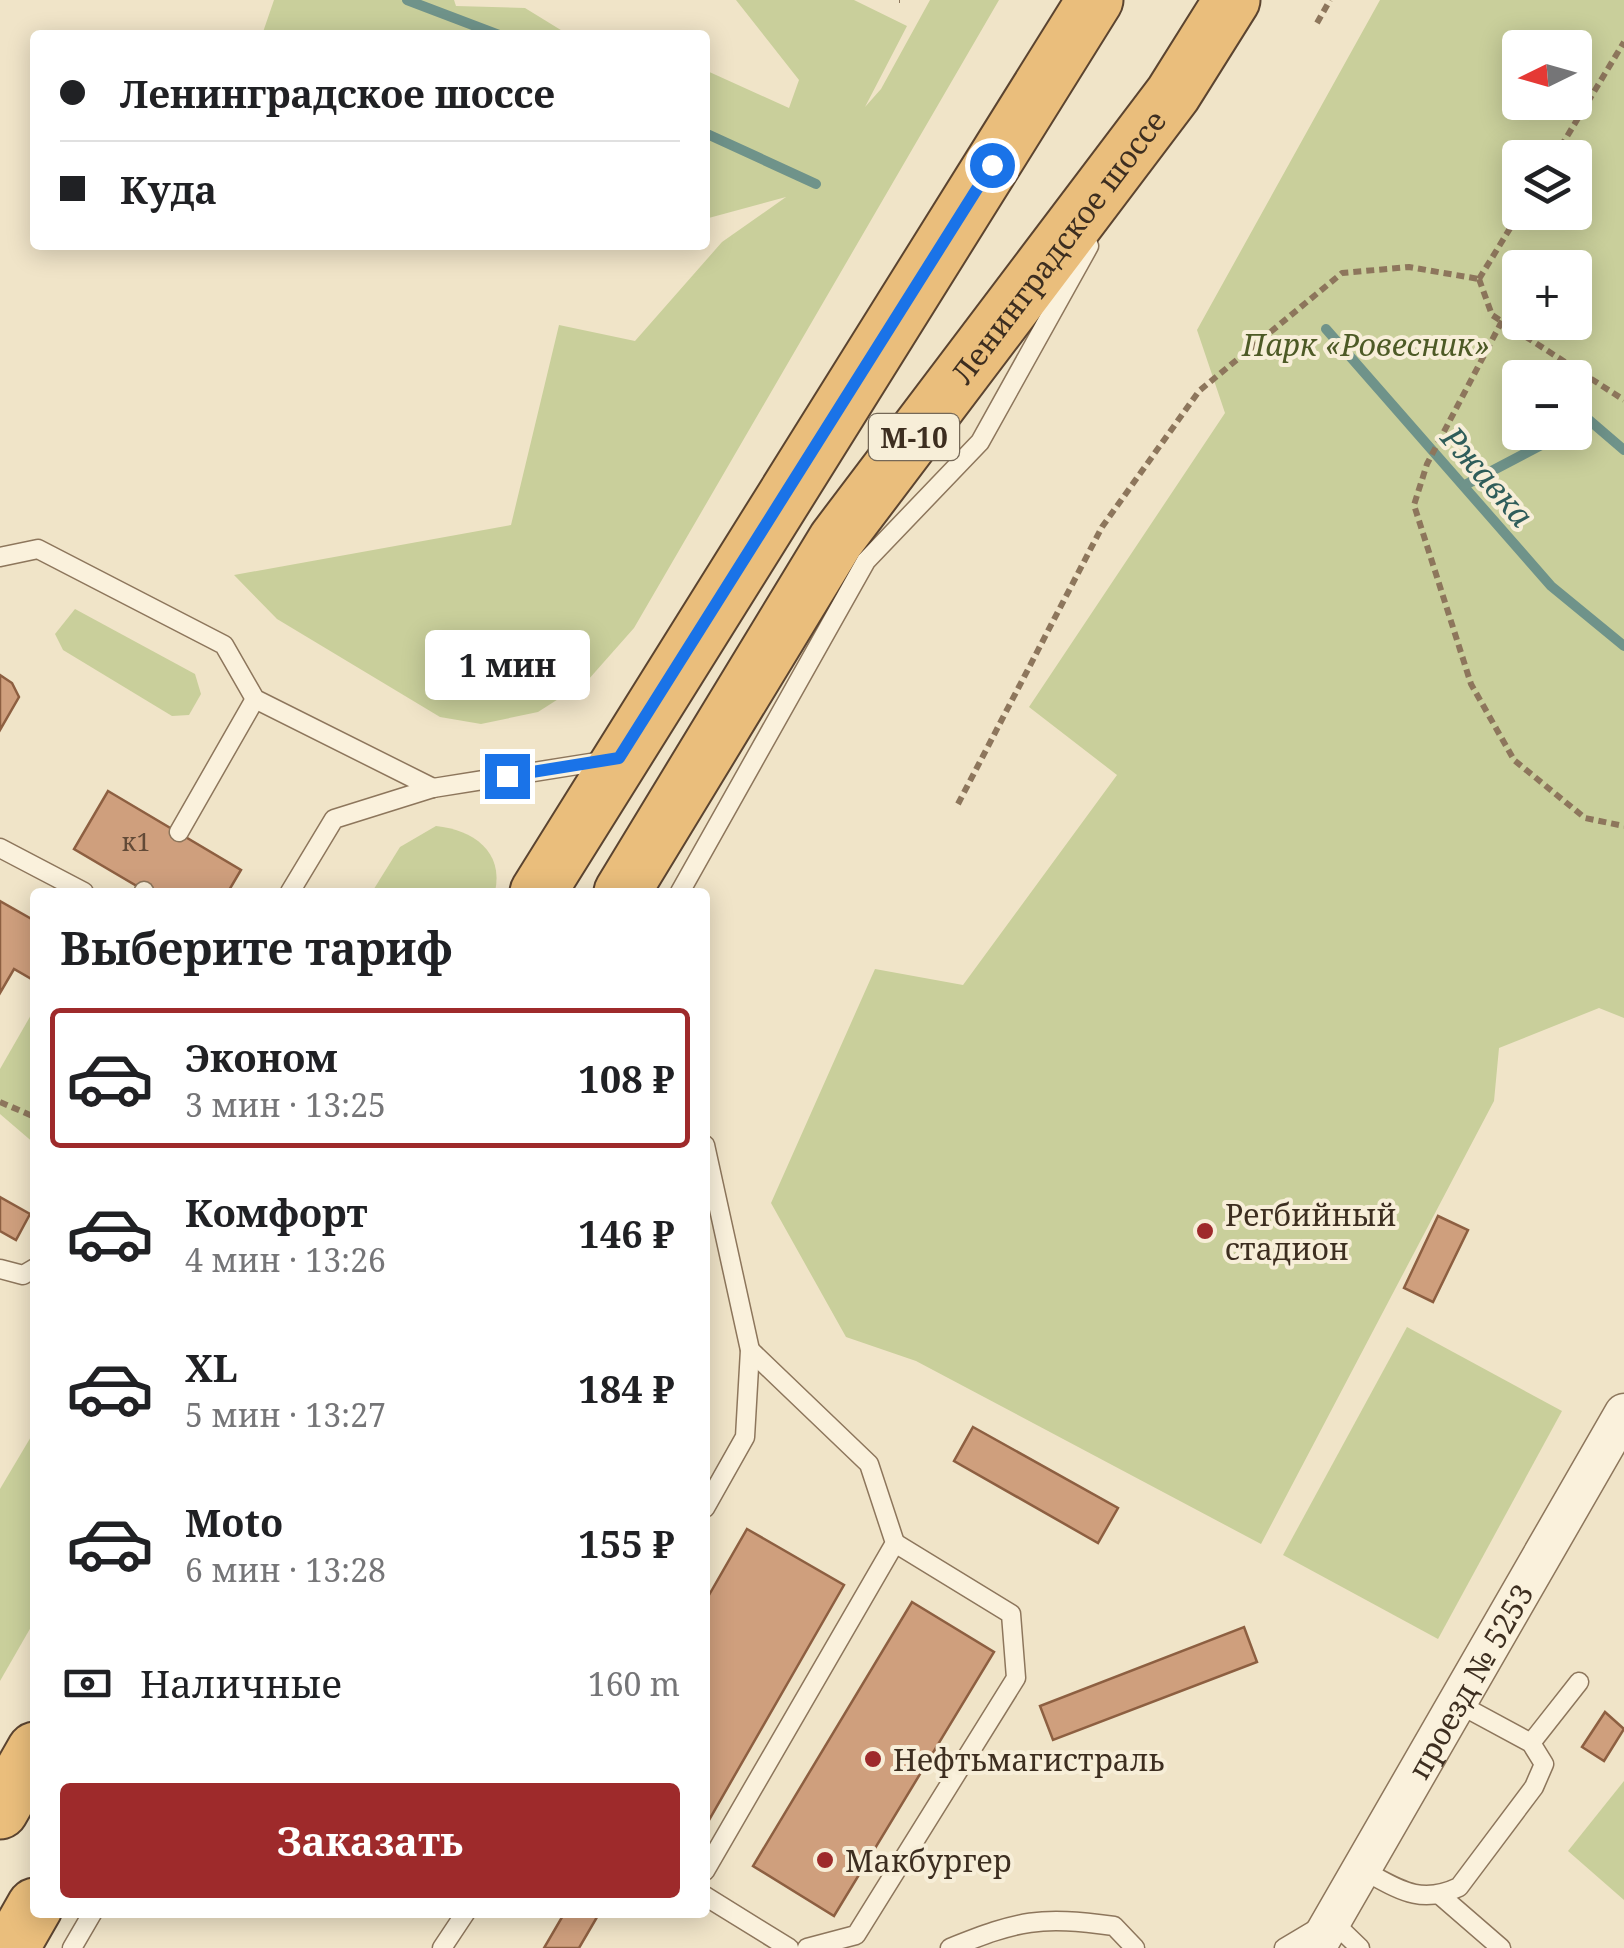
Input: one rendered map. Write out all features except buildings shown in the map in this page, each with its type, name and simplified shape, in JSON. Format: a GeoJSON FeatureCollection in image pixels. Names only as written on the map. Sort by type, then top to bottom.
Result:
{"type":"FeatureCollection","features":[{"type":"Feature","properties":{"kind":"highway","name":"М-10"},"geometry":{"type":"LineString","coordinates":[[540,888],[1095,0]]}},
{"type":"Feature","properties":{"kind":"highway","name":"Ленинградское шоссе"},"geometry":{"type":"LineString","coordinates":[[624,888],[836,540],[1173,94],[1232,0]]}},
{"type":"Feature","properties":{"kind":"highway"},"geometry":{"type":"LineString","coordinates":[[0,1811],[30,1759]]}},
{"type":"Feature","properties":{"kind":"highway"},"geometry":{"type":"LineString","coordinates":[[11,1948],[30,1915]]}},
{"type":"Feature","properties":{"kind":"street","name":"проезд № 5253"},"geometry":{"type":"LineString","coordinates":[[1324,1934],[1624,1413]]}},
{"type":"Feature","properties":{"kind":"lane"},"geometry":{"type":"LineString","coordinates":[[1106,216],[1173,94]]}},
{"type":"Feature","properties":{"kind":"lane"},"geometry":{"type":"LineString","coordinates":[[682,888],[866,561],[980,442],[1096,233]]}},
{"type":"Feature","properties":{"kind":"lane"},"geometry":{"type":"LineString","coordinates":[[0,558],[38,549],[224,645],[256,699],[433,788]]}},
{"type":"Feature","properties":{"kind":"lane"},"geometry":{"type":"LineString","coordinates":[[178,832],[256,699]]}},
{"type":"Feature","properties":{"kind":"lane"},"geometry":{"type":"LineString","coordinates":[[292,888],[334,820],[433,788],[619,758]]}},
{"type":"Feature","properties":{"kind":"lane"},"geometry":{"type":"LineString","coordinates":[[0,848],[76,888]]}},
{"type":"Feature","properties":{"kind":"lane"},"geometry":{"type":"LineString","coordinates":[[710,1168],[750,1350],[745,1437],[710,1499]]}},
{"type":"Feature","properties":{"kind":"lane"},"geometry":{"type":"LineString","coordinates":[[0,1268],[23,1274],[30,1270]]}},
{"type":"Feature","properties":{"kind":"lane"},"geometry":{"type":"LineString","coordinates":[[750,1350],[869,1464],[895,1543],[1011,1614],[1016,1678],[856,1935],[806,1948]]}},
{"type":"Feature","properties":{"kind":"lane"},"geometry":{"type":"LineString","coordinates":[[710,1862],[895,1543]]}},
{"type":"Feature","properties":{"kind":"lane"},"geometry":{"type":"LineString","coordinates":[[1532,1743],[1579,1682]]}},
{"type":"Feature","properties":{"kind":"lane"},"geometry":{"type":"LineString","coordinates":[[1361,1869],[1415,1898],[1441,1896],[1459,1887],[1534,1787],[1544,1764],[1532,1743],[1457,1703]]}},
{"type":"Feature","properties":{"kind":"lane"},"geometry":{"type":"LineString","coordinates":[[1441,1896],[1501,1948]]}},
{"type":"Feature","properties":{"kind":"lane"},"geometry":{"type":"LineString","coordinates":[[710,1899],[777,1946]]}},
{"type":"Feature","properties":{"kind":"lane"},"geometry":{"type":"LineString","coordinates":[[72,1948],[90,1918]]}},
{"type":"Feature","properties":{"kind":"lane"},"geometry":{"type":"LineString","coordinates":[[442,1948],[462,1918]]}},
{"type":"Feature","properties":{"kind":"lane"},"geometry":{"type":"LineString","coordinates":[[950,1948],[1006,1926],[1052,1918],[1114,1926],[1135,1948]]}},
{"type":"Feature","properties":{"kind":"lane"},"geometry":{"type":"LineString","coordinates":[[1284,1948],[1324,1934],[1360,1948]]}},
{"type":"Feature","properties":{"kind":"path"},"geometry":{"type":"LineString","coordinates":[[1317,22],[1330,0]]}},
{"type":"Feature","properties":{"kind":"path"},"geometry":{"type":"LineString","coordinates":[[1565,140],[1624,42]]}},
{"type":"Feature","properties":{"kind":"path"},"geometry":{"type":"LineString","coordinates":[[1479,280],[1509,230]]}},
{"type":"Feature","properties":{"kind":"path"},"geometry":{"type":"LineString","coordinates":[[958,804],[1102,527],[1198,390],[1342,273],[1409,267],[1479,280]]}},
{"type":"Feature","properties":{"kind":"path"},"geometry":{"type":"LineString","coordinates":[[1479,280],[1492,314],[1502,321],[1427,464],[1414,504],[1471,684],[1514,760],[1585,818],[1624,826]]}},
{"type":"Feature","properties":{"kind":"path"},"geometry":{"type":"LineString","coordinates":[[1531,340],[1624,400]]}},
{"type":"Feature","properties":{"kind":"path"},"geometry":{"type":"LineString","coordinates":[[0,1102],[30,1115]]}},
{"type":"Feature","properties":{"kind":"green space"},"geometry":{"type":"Polygon","coordinates":[[[274,0],[454,0],[456,6],[525,8],[561,30],[264,30],[274,0]]]}},
{"type":"Feature","properties":{"kind":"green space"},"geometry":{"type":"Polygon","coordinates":[[[736,0],[854,0],[907,26],[865,107],[881,89],[930,0],[999,0],[634,628],[588,680],[538,712],[481,724],[440,717],[277,619],[234,575],[511,525],[559,325],[635,341],[722,242],[786,197],[710,218],[710,72],[789,108],[799,80],[736,0]]]}},
{"type":"Feature","properties":{"kind":"green space","name":"Парк «Ровесник»"},"geometry":{"type":"Polygon","coordinates":[[[1380,0],[1624,0],[1624,1018],[1599,1008],[1499,1048],[1494,1101],[1261,1544],[916,1361],[846,1337],[771,1203],[875,969],[963,985],[1117,775],[1029,707],[1225,413],[1197,330],[1380,0]]]}},
{"type":"Feature","properties":{"kind":"green space"},"geometry":{"type":"Polygon","coordinates":[[[75,609],[195,674],[201,694],[189,715],[172,716],[63,650],[55,634],[75,609]]]}},
{"type":"Feature","properties":{"kind":"green space"},"geometry":{"type":"Polygon","coordinates":[[[436,826],[462,832],[490,854],[495,865],[496,888],[374,888],[400,847],[436,826]]]}},
{"type":"Feature","properties":{"kind":"green space"},"geometry":{"type":"Polygon","coordinates":[[[30,1017],[30,1140],[0,1114],[0,1069],[30,1017]]]}},
{"type":"Feature","properties":{"kind":"green space"},"geometry":{"type":"Polygon","coordinates":[[[1407,1327],[1562,1411],[1438,1639],[1283,1555],[1407,1327]]]}},
{"type":"Feature","properties":{"kind":"green space"},"geometry":{"type":"Polygon","coordinates":[[[30,1438],[30,1629],[0,1681],[0,1489],[30,1438]]]}},
{"type":"Feature","properties":{"kind":"green space"},"geometry":{"type":"Polygon","coordinates":[[[1624,1781],[1624,1900],[1568,1851],[1624,1781]]]}},
{"type":"Feature","properties":{"kind":"waterway","name":"Ржавка"},"geometry":{"type":"LineString","coordinates":[[407,0],[486,30]]}},
{"type":"Feature","properties":{"kind":"waterway","name":"Ржавка"},"geometry":{"type":"LineString","coordinates":[[710,135],[816,184]]}},
{"type":"Feature","properties":{"kind":"waterway","name":"Ржавка"},"geometry":{"type":"LineString","coordinates":[[1326,329],[1551,586],[1624,646]]}},
{"type":"Feature","properties":{"kind":"waterway"},"geometry":{"type":"LineString","coordinates":[[1592,423],[1624,450]]}},
{"type":"Feature","properties":{"kind":"waterway"},"geometry":{"type":"LineString","coordinates":[[1465,485],[1532,450]]}},
{"type":"Feature","properties":{"kind":"place","name":"Регбийный стадион"},"geometry":{"type":"Point","coordinates":[1205,1231]}},
{"type":"Feature","properties":{"kind":"place","name":"Нефтьмагистраль"},"geometry":{"type":"Point","coordinates":[873,1759]}},
{"type":"Feature","properties":{"kind":"place","name":"Макбургер"},"geometry":{"type":"Point","coordinates":[825,1860]}},
{"type":"Feature","properties":{"kind":"route"},"geometry":{"type":"LineString","coordinates":[[507,776],[619,758],[992,165]]}}]}
